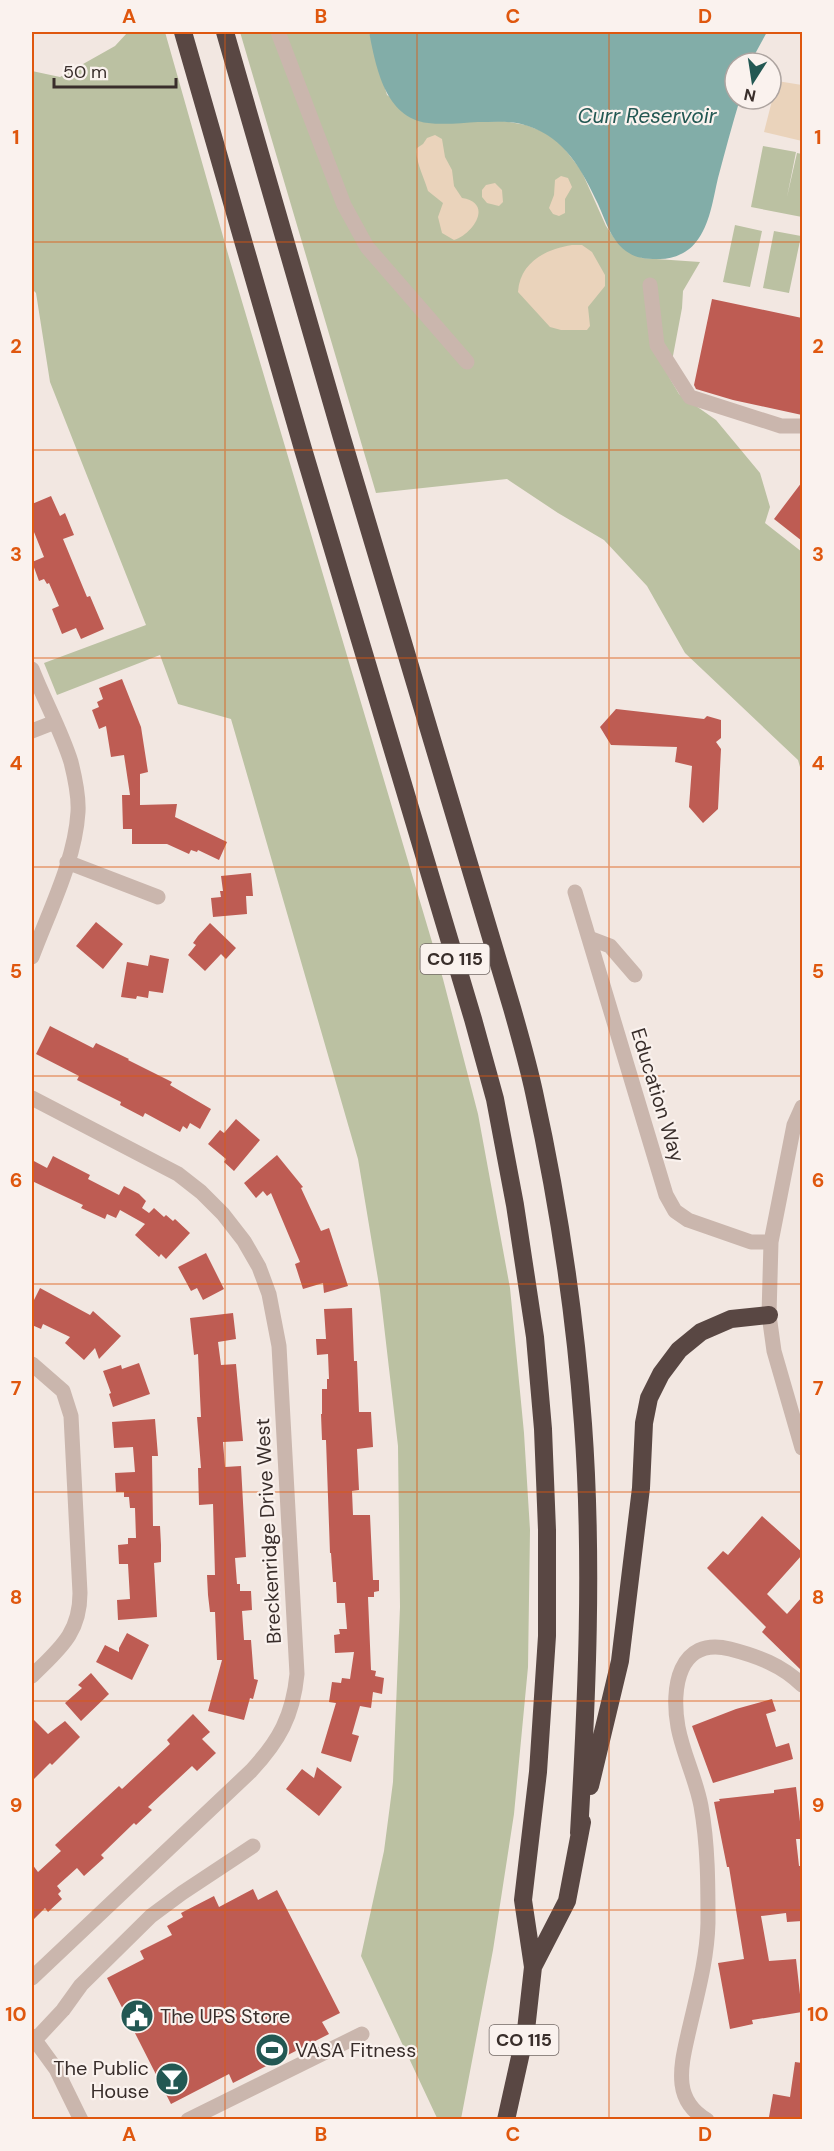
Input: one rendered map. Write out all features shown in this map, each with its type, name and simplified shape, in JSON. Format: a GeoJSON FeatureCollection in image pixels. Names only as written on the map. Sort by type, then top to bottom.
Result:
{"type":"FeatureCollection","features":[{"type":"Feature","properties":{"kind":"highway","name":"CO 115"},"geometry":{"type":"LineString","coordinates":[[183,32],[303,449],[473,1019],[495,1099],[513,1193],[535,1337],[543,1429],[547,1530],[547,1636],[538,1772],[523,1900],[533,1967],[526,2030],[506,2120]]}},
{"type":"Feature","properties":{"kind":"highway","name":"CO 115"},"geometry":{"type":"LineString","coordinates":[[225,32],[345,449],[509,997],[534,1090],[554,1198],[575,1332],[583,1426],[588,1529],[588,1637],[579,1833],[567,1901],[533,1967]]}},
{"type":"Feature","properties":{"kind":"highway"},"geometry":{"type":"LineString","coordinates":[[579,1833],[620,1661],[641,1488],[644,1423],[649,1398],[678,1350],[701,1332],[731,1319],[769,1315]]}},
{"type":"Feature","properties":{"kind":"street"},"geometry":{"type":"LineString","coordinates":[[278,32],[344,204],[367,247],[467,362]]}},
{"type":"Feature","properties":{"kind":"street"},"geometry":{"type":"LineString","coordinates":[[650,285],[657,345],[690,398],[781,426],[802,426]]}},
{"type":"Feature","properties":{"kind":"street"},"geometry":{"type":"LineString","coordinates":[[32,669],[70,761],[78,793],[76,829],[68,862],[32,957]]}},
{"type":"Feature","properties":{"kind":"street"},"geometry":{"type":"LineString","coordinates":[[32,730],[55,722]]}},
{"type":"Feature","properties":{"kind":"street"},"geometry":{"type":"LineString","coordinates":[[68,862],[158,897]]}},
{"type":"Feature","properties":{"kind":"street","name":"Education Way"},"geometry":{"type":"LineString","coordinates":[[575,892],[666,1195],[675,1211],[688,1220],[751,1242],[771,1242]]}},
{"type":"Feature","properties":{"kind":"street"},"geometry":{"type":"LineString","coordinates":[[589,938],[610,946],[635,975]]}},
{"type":"Feature","properties":{"kind":"street","name":"Breckenridge Drive West"},"geometry":{"type":"LineString","coordinates":[[32,1098],[178,1174],[201,1192],[223,1214],[244,1241],[259,1267],[269,1294],[279,1346],[297,1674],[295,1695],[290,1710],[282,1731],[270,1751],[32,1978]]}},
{"type":"Feature","properties":{"kind":"street"},"geometry":{"type":"LineString","coordinates":[[802,1107],[794,1125],[796,1147],[771,1242],[769,1315],[774,1351],[802,1448]]}},
{"type":"Feature","properties":{"kind":"street"},"geometry":{"type":"LineString","coordinates":[[32,1364],[63,1391],[71,1416],[80,1609],[76,1624],[68,1638],[32,1676]]}},
{"type":"Feature","properties":{"kind":"street"},"geometry":{"type":"LineString","coordinates":[[707,2120],[696,2113],[689,2104],[682,2085],[682,2062],[703,1970],[708,1936],[708,1868],[701,1803],[678,1729],[676,1708],[678,1683],[685,1661],[692,1653],[703,1647],[713,1646],[754,1655],[771,1662],[802,1684]]}},
{"type":"Feature","properties":{"kind":"street"},"geometry":{"type":"LineString","coordinates":[[81,2120],[56,2069],[33,2038],[63,2010],[81,1985],[151,1916],[253,1846]]}},
{"type":"Feature","properties":{"kind":"street"},"geometry":{"type":"LineString","coordinates":[[188,2120],[362,2034]]}},
{"type":"Feature","properties":{"kind":"green space"},"geometry":{"type":"Polygon","coordinates":[[[165,32],[230,261],[443,979],[478,1114],[510,1288],[524,1433],[530,1530],[528,1667],[514,1814],[493,1950],[461,2119],[437,2118],[361,1956],[384,1851],[393,1782],[400,1607],[398,1446],[380,1291],[358,1159],[231,719],[178,704],[160,655],[57,695],[44,663],[146,625],[50,382],[36,293],[32,289],[32,71],[60,77],[115,46],[127,33],[165,32]]]}},
{"type":"Feature","properties":{"kind":"green space"},"geometry":{"type":"Polygon","coordinates":[[[240,32],[369,32],[387,95],[428,123],[503,121],[526,125],[544,132],[560,143],[581,170],[606,226],[617,242],[642,258],[700,262],[683,291],[669,377],[679,394],[716,420],[760,473],[770,507],[765,523],[802,552],[802,774],[798,760],[685,653],[647,586],[604,540],[507,479],[376,493],[240,32]]]}},
{"type":"Feature","properties":{"kind":"green space"},"geometry":{"type":"Polygon","coordinates":[[[763,146],[796,152],[787,197],[797,153],[802,154],[802,217],[751,207],[763,146]]]}},
{"type":"Feature","properties":{"kind":"green space"},"geometry":{"type":"Polygon","coordinates":[[[735,225],[762,231],[750,287],[723,282],[735,225]]]}},
{"type":"Feature","properties":{"kind":"green space"},"geometry":{"type":"Polygon","coordinates":[[[774,231],[801,236],[789,293],[763,288],[774,231]]]}},
{"type":"Feature","properties":{"kind":"sand"},"geometry":{"type":"Polygon","coordinates":[[[783,82],[802,85],[802,141],[764,132],[769,111],[783,111],[783,82]]]}},
{"type":"Feature","properties":{"kind":"sand"},"geometry":{"type":"Polygon","coordinates":[[[435,135],[442,139],[445,157],[452,170],[454,186],[462,198],[472,201],[477,206],[479,212],[468,232],[454,240],[442,233],[438,217],[443,203],[428,191],[416,152],[427,138],[435,135]]]}},
{"type":"Feature","properties":{"kind":"sand"},"geometry":{"type":"Polygon","coordinates":[[[561,176],[568,178],[572,187],[565,199],[565,213],[559,216],[553,214],[549,208],[554,195],[555,180],[561,176]]]}},
{"type":"Feature","properties":{"kind":"sand"},"geometry":{"type":"Polygon","coordinates":[[[495,183],[502,190],[503,202],[499,206],[487,203],[482,197],[482,190],[486,185],[495,183]]]}},
{"type":"Feature","properties":{"kind":"sand"},"geometry":{"type":"Polygon","coordinates":[[[572,245],[582,245],[592,252],[605,275],[605,286],[588,307],[590,326],[587,330],[561,330],[550,327],[518,292],[520,282],[529,265],[544,254],[572,245]]]}},
{"type":"Feature","properties":{"kind":"water","name":"Curr Reservoir"},"geometry":{"type":"Polygon","coordinates":[[[369,32],[767,32],[757,51],[723,51],[723,111],[737,111],[710,212],[705,228],[689,249],[675,257],[660,259],[636,256],[618,244],[579,168],[552,138],[541,131],[509,122],[447,124],[413,119],[402,112],[392,101],[379,75],[369,32]]]}},
{"type":"Feature","properties":{"kind":"building"},"geometry":{"type":"Polygon","coordinates":[[[712,299],[802,318],[802,415],[733,400],[696,389],[694,385],[712,299]]]}},
{"type":"Feature","properties":{"kind":"building"},"geometry":{"type":"Polygon","coordinates":[[[802,482],[802,541],[774,519],[802,482]]]}},
{"type":"Feature","properties":{"kind":"building"},"geometry":{"type":"Polygon","coordinates":[[[51,496],[60,516],[65,513],[74,535],[63,539],[87,597],[90,596],[104,629],[81,639],[76,628],[62,634],[52,609],[59,606],[49,583],[47,584],[44,579],[39,581],[32,562],[44,557],[32,527],[32,504],[51,496]]]}},
{"type":"Feature","properties":{"kind":"building"},"geometry":{"type":"Polygon","coordinates":[[[122,679],[141,727],[148,772],[140,774],[140,805],[177,804],[175,817],[227,842],[219,860],[198,850],[197,852],[191,850],[189,854],[167,844],[132,844],[132,829],[123,829],[122,795],[130,795],[124,755],[111,757],[106,726],[99,729],[92,710],[99,707],[97,702],[103,699],[99,688],[122,679]]]}},
{"type":"Feature","properties":{"kind":"building"},"geometry":{"type":"Polygon","coordinates":[[[616,709],[704,719],[707,716],[721,720],[721,738],[716,742],[721,749],[718,809],[703,823],[689,807],[692,766],[675,762],[677,747],[611,745],[600,727],[616,709]]]}},
{"type":"Feature","properties":{"kind":"building"},"geometry":{"type":"Polygon","coordinates":[[[251,873],[253,896],[246,896],[247,914],[213,917],[211,898],[221,897],[220,891],[223,891],[221,876],[251,873]]]}},
{"type":"Feature","properties":{"kind":"building"},"geometry":{"type":"Polygon","coordinates":[[[96,922],[123,944],[103,969],[76,946],[96,922]]]}},
{"type":"Feature","properties":{"kind":"building"},"geometry":{"type":"Polygon","coordinates":[[[210,923],[236,948],[226,959],[221,954],[205,971],[188,955],[196,945],[193,943],[210,923]]]}},
{"type":"Feature","properties":{"kind":"building"},"geometry":{"type":"Polygon","coordinates":[[[150,955],[169,959],[163,993],[149,991],[148,998],[121,997],[127,962],[148,966],[150,955]]]}},
{"type":"Feature","properties":{"kind":"building"},"geometry":{"type":"Polygon","coordinates":[[[50,1026],[93,1048],[96,1043],[172,1082],[170,1085],[211,1109],[200,1129],[190,1123],[187,1129],[183,1126],[180,1132],[145,1113],[143,1117],[120,1105],[121,1102],[77,1080],[79,1076],[36,1054],[50,1026]]]}},
{"type":"Feature","properties":{"kind":"building"},"geometry":{"type":"Polygon","coordinates":[[[236,1119],[260,1140],[234,1171],[224,1162],[226,1159],[208,1144],[220,1130],[224,1133],[236,1119]]]}},
{"type":"Feature","properties":{"kind":"building"},"geometry":{"type":"Polygon","coordinates":[[[277,1155],[303,1187],[301,1188],[321,1231],[329,1228],[348,1286],[324,1293],[323,1283],[303,1289],[295,1264],[300,1262],[271,1193],[267,1196],[263,1191],[256,1198],[244,1183],[277,1155]]]}},
{"type":"Feature","properties":{"kind":"building"},"geometry":{"type":"Polygon","coordinates":[[[53,1156],[90,1175],[88,1179],[119,1195],[124,1186],[139,1194],[146,1201],[142,1208],[149,1213],[154,1208],[164,1217],[166,1215],[173,1221],[175,1219],[190,1233],[166,1259],[161,1254],[159,1257],[135,1235],[145,1224],[120,1210],[116,1218],[107,1214],[105,1219],[81,1208],[83,1205],[32,1181],[32,1160],[47,1168],[53,1156]]]}},
{"type":"Feature","properties":{"kind":"building"},"geometry":{"type":"Polygon","coordinates":[[[206,1253],[224,1289],[203,1300],[197,1288],[191,1291],[178,1267],[206,1253]]]}},
{"type":"Feature","properties":{"kind":"building"},"geometry":{"type":"Polygon","coordinates":[[[40,1288],[90,1315],[93,1311],[121,1336],[99,1359],[95,1348],[84,1360],[65,1343],[70,1337],[43,1324],[41,1329],[32,1325],[32,1304],[40,1288]]]}},
{"type":"Feature","properties":{"kind":"building"},"geometry":{"type":"Polygon","coordinates":[[[352,1308],[359,1412],[371,1412],[373,1447],[357,1449],[359,1490],[352,1491],[353,1515],[370,1515],[373,1580],[379,1580],[379,1591],[374,1592],[374,1597],[368,1597],[371,1670],[376,1671],[375,1676],[384,1678],[382,1694],[373,1692],[371,1708],[360,1706],[352,1734],[359,1736],[351,1762],[321,1753],[336,1703],[329,1702],[332,1682],[341,1683],[342,1678],[350,1679],[354,1652],[335,1653],[334,1635],[340,1634],[339,1629],[347,1629],[345,1603],[337,1603],[336,1582],[333,1582],[326,1440],[322,1440],[322,1389],[327,1389],[327,1379],[329,1379],[328,1354],[317,1355],[316,1339],[326,1339],[324,1309],[352,1308]]]}},
{"type":"Feature","properties":{"kind":"building"},"geometry":{"type":"Polygon","coordinates":[[[233,1313],[236,1339],[218,1342],[221,1365],[236,1364],[243,1441],[223,1442],[225,1467],[241,1466],[246,1557],[235,1558],[237,1584],[240,1584],[240,1591],[251,1591],[252,1610],[242,1611],[244,1640],[251,1640],[254,1679],[258,1680],[244,1720],[208,1711],[222,1660],[217,1660],[215,1612],[210,1612],[208,1595],[207,1575],[215,1575],[213,1504],[199,1505],[198,1468],[201,1468],[197,1417],[201,1417],[198,1354],[194,1355],[190,1318],[233,1313]]]}},
{"type":"Feature","properties":{"kind":"building"},"geometry":{"type":"Polygon","coordinates":[[[139,1363],[150,1394],[113,1407],[109,1394],[111,1393],[103,1371],[121,1365],[122,1369],[139,1363]]]}},
{"type":"Feature","properties":{"kind":"building"},"geometry":{"type":"Polygon","coordinates":[[[155,1419],[158,1456],[152,1456],[153,1526],[160,1526],[161,1545],[161,1562],[154,1563],[157,1617],[118,1620],[117,1600],[130,1599],[128,1564],[119,1564],[118,1545],[128,1544],[128,1538],[136,1538],[135,1508],[130,1508],[129,1497],[124,1497],[124,1492],[116,1492],[115,1473],[135,1472],[133,1447],[114,1448],[112,1422],[155,1419]]]}},
{"type":"Feature","properties":{"kind":"building"},"geometry":{"type":"Polygon","coordinates":[[[762,1516],[802,1552],[802,1555],[767,1594],[787,1614],[802,1597],[802,1671],[762,1632],[766,1627],[707,1568],[723,1551],[728,1555],[762,1516]]]}},
{"type":"Feature","properties":{"kind":"building"},"geometry":{"type":"Polygon","coordinates":[[[127,1633],[149,1645],[132,1680],[96,1662],[105,1645],[119,1652],[127,1633]]]}},
{"type":"Feature","properties":{"kind":"building"},"geometry":{"type":"Polygon","coordinates":[[[91,1673],[109,1694],[81,1721],[65,1703],[82,1688],[78,1685],[91,1673]]]}},
{"type":"Feature","properties":{"kind":"building"},"geometry":{"type":"Polygon","coordinates":[[[772,1699],[776,1711],[766,1714],[776,1747],[789,1743],[793,1759],[713,1783],[692,1726],[736,1709],[772,1699]]]}},
{"type":"Feature","properties":{"kind":"building"},"geometry":{"type":"Polygon","coordinates":[[[193,1714],[210,1732],[202,1739],[216,1753],[197,1771],[192,1766],[148,1807],[152,1810],[136,1825],[134,1823],[101,1855],[104,1858],[84,1876],[77,1868],[57,1886],[61,1891],[58,1894],[62,1899],[48,1912],[45,1908],[32,1921],[32,1864],[38,1872],[61,1851],[55,1845],[119,1786],[122,1789],[170,1744],[167,1740],[193,1714]]]}},
{"type":"Feature","properties":{"kind":"building"},"geometry":{"type":"Polygon","coordinates":[[[32,1718],[48,1734],[65,1721],[80,1737],[32,1781],[32,1718]]]}},
{"type":"Feature","properties":{"kind":"building"},"geometry":{"type":"Polygon","coordinates":[[[317,1767],[342,1787],[319,1816],[286,1789],[302,1769],[314,1778],[317,1767]]]}},
{"type":"Feature","properties":{"kind":"building"},"geometry":{"type":"Polygon","coordinates":[[[796,1787],[802,1839],[796,1839],[799,1866],[802,1866],[802,1921],[787,1922],[786,1913],[761,1916],[769,1961],[796,1959],[802,2012],[752,2020],[753,2024],[730,2029],[718,1963],[744,1959],[729,1867],[727,1867],[714,1802],[720,1801],[719,1799],[774,1793],[774,1790],[796,1787]]]}},
{"type":"Feature","properties":{"kind":"building"},"geometry":{"type":"Polygon","coordinates":[[[253,1889],[258,1900],[277,1890],[340,2013],[322,2022],[329,2034],[233,2083],[229,2074],[171,2104],[107,1978],[144,1959],[140,1951],[172,1935],[167,1926],[183,1917],[181,1913],[214,1896],[219,1907],[253,1889]]]}},
{"type":"Feature","properties":{"kind":"building"},"geometry":{"type":"Polygon","coordinates":[[[795,2062],[802,2063],[802,2120],[769,2117],[773,2094],[790,2097],[795,2062]]]}},
{"type":"Feature","properties":{"kind":"place","name":"The UPS Store"},"geometry":{"type":"Point","coordinates":[137,2016]}},
{"type":"Feature","properties":{"kind":"place","name":"VASA Fitness"},"geometry":{"type":"Point","coordinates":[272,2050]}},
{"type":"Feature","properties":{"kind":"place","name":"The Public House"},"geometry":{"type":"Point","coordinates":[172,2079]}}]}
